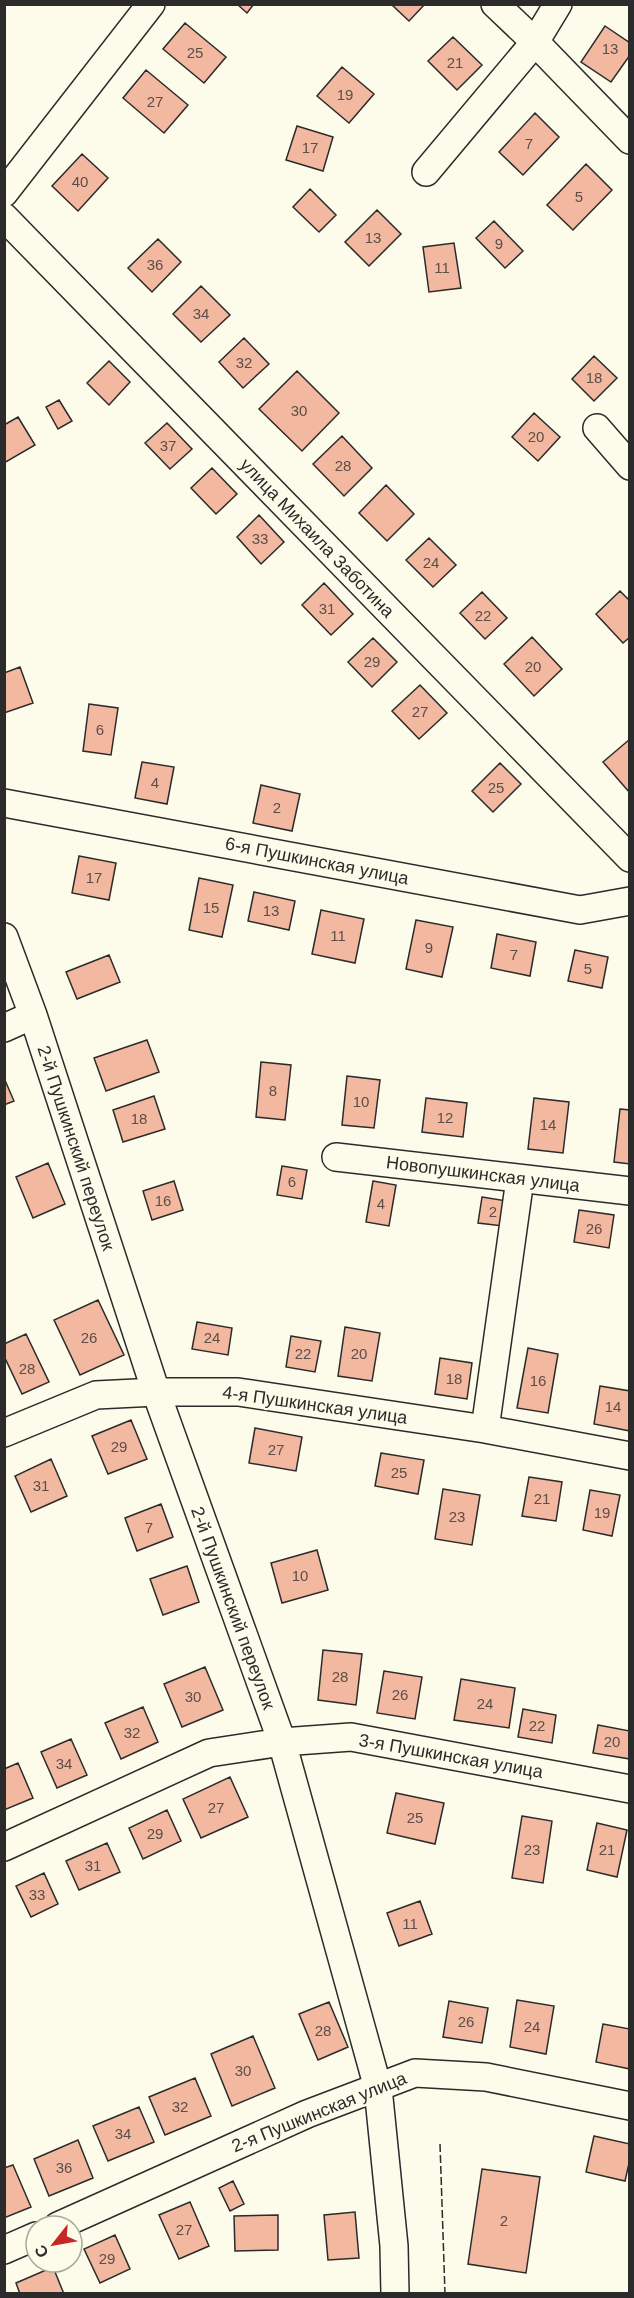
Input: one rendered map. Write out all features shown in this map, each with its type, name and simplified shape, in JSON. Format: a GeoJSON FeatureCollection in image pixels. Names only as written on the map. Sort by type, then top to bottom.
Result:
{"type":"FeatureCollection","features":[{"type":"Feature","properties":{"kind":"street"},"geometry":{"type":"LineString","coordinates":[[4,193],[151,4]]}},
{"type":"Feature","properties":{"kind":"street"},"geometry":{"type":"LineString","coordinates":[[495,4],[630,140]]}},
{"type":"Feature","properties":{"kind":"street"},"geometry":{"type":"LineString","coordinates":[[426,172],[535,42],[558,4]]}},
{"type":"Feature","properties":{"kind":"street","name":"улица Михаила Заботина"},"geometry":{"type":"LineString","coordinates":[[4,217],[630,858]]}},
{"type":"Feature","properties":{"kind":"street"},"geometry":{"type":"LineString","coordinates":[[597,428],[630,466]]}},
{"type":"Feature","properties":{"kind":"street","name":"6-я Пушкинская улица"},"geometry":{"type":"LineString","coordinates":[[4,803],[580,910],[630,901]]}},
{"type":"Feature","properties":{"kind":"street","name":"2-й Пушкинский переулок"},"geometry":{"type":"LineString","coordinates":[[4,938],[33,1015],[156,1392],[282,1742],[378,2088],[394,2246],[395,2294]]}},
{"type":"Feature","properties":{"kind":"street"},"geometry":{"type":"LineString","coordinates":[[4,1028],[33,1015]]}},
{"type":"Feature","properties":{"kind":"street","name":"Новопушкинская улица"},"geometry":{"type":"LineString","coordinates":[[336,1157],[630,1191]]}},
{"type":"Feature","properties":{"kind":"street"},"geometry":{"type":"LineString","coordinates":[[485,1429],[520,1179]]}},
{"type":"Feature","properties":{"kind":"street","name":"4-я Пушкинская улица"},"geometry":{"type":"LineString","coordinates":[[4,1433],[96,1395],[238,1392],[485,1429],[630,1456]]}},
{"type":"Feature","properties":{"kind":"street","name":"3-я Пушкинская улица"},"geometry":{"type":"LineString","coordinates":[[4,1847],[209,1753],[282,1742],[351,1737],[630,1789]]}},
{"type":"Feature","properties":{"kind":"street","name":"2-я Пушкинская улица"},"geometry":{"type":"LineString","coordinates":[[84,2214],[307,2114],[415,2073],[486,2077],[630,2106]]}},
{"type":"Feature","properties":{"kind":"street"},"geometry":{"type":"LineString","coordinates":[[4,2250],[24,2241]]}},
{"type":"Feature","properties":{"kind":"building"},"geometry":{"type":"Polygon","coordinates":[[[237,4],[254,4],[247,13],[237,4]]]}},
{"type":"Feature","properties":{"kind":"building"},"geometry":{"type":"Polygon","coordinates":[[[391,4],[425,4],[409,21],[391,4]]]}},
{"type":"Feature","properties":{"kind":"building"},"geometry":{"type":"Polygon","coordinates":[[[185,23],[226,57],[204,83],[163,49],[185,23]]]}},
{"type":"Feature","properties":{"kind":"building"},"geometry":{"type":"Polygon","coordinates":[[[605,26],[630,43],[630,55],[611,82],[581,62],[605,26]]]}},
{"type":"Feature","properties":{"kind":"building"},"geometry":{"type":"Polygon","coordinates":[[[453,37],[482,65],[457,90],[428,61],[453,37]]]}},
{"type":"Feature","properties":{"kind":"building"},"geometry":{"type":"Polygon","coordinates":[[[342,67],[374,94],[349,123],[317,96],[342,67]]]}},
{"type":"Feature","properties":{"kind":"building"},"geometry":{"type":"Polygon","coordinates":[[[146,70],[188,105],[164,133],[123,98],[146,70]]]}},
{"type":"Feature","properties":{"kind":"building"},"geometry":{"type":"Polygon","coordinates":[[[535,113],[559,137],[523,175],[499,152],[535,113]]]}},
{"type":"Feature","properties":{"kind":"building"},"geometry":{"type":"Polygon","coordinates":[[[297,126],[333,137],[323,171],[286,160],[297,126]]]}},
{"type":"Feature","properties":{"kind":"building"},"geometry":{"type":"Polygon","coordinates":[[[82,154],[108,178],[78,211],[52,186],[82,154]]]}},
{"type":"Feature","properties":{"kind":"building"},"geometry":{"type":"Polygon","coordinates":[[[586,164],[612,190],[573,230],[547,205],[586,164]]]}},
{"type":"Feature","properties":{"kind":"building"},"geometry":{"type":"Polygon","coordinates":[[[310,189],[336,215],[319,232],[293,207],[310,189]]]}},
{"type":"Feature","properties":{"kind":"building"},"geometry":{"type":"Polygon","coordinates":[[[377,210],[401,234],[369,266],[345,242],[377,210]]]}},
{"type":"Feature","properties":{"kind":"building"},"geometry":{"type":"Polygon","coordinates":[[[494,221],[523,251],[505,268],[476,238],[494,221]]]}},
{"type":"Feature","properties":{"kind":"building"},"geometry":{"type":"Polygon","coordinates":[[[158,239],[181,262],[152,292],[128,268],[158,239]]]}},
{"type":"Feature","properties":{"kind":"building"},"geometry":{"type":"Polygon","coordinates":[[[454,243],[461,288],[429,292],[423,247],[454,243]]]}},
{"type":"Feature","properties":{"kind":"building"},"geometry":{"type":"Polygon","coordinates":[[[201,286],[230,315],[201,342],[173,314],[201,286]]]}},
{"type":"Feature","properties":{"kind":"building"},"geometry":{"type":"Polygon","coordinates":[[[244,338],[269,364],[243,388],[219,362],[244,338]]]}},
{"type":"Feature","properties":{"kind":"building"},"geometry":{"type":"Polygon","coordinates":[[[594,356],[617,378],[594,401],[572,379],[594,356]]]}},
{"type":"Feature","properties":{"kind":"building"},"geometry":{"type":"Polygon","coordinates":[[[109,361],[130,382],[109,405],[87,383],[109,361]]]}},
{"type":"Feature","properties":{"kind":"building"},"geometry":{"type":"Polygon","coordinates":[[[297,371],[339,413],[302,451],[259,409],[297,371]]]}},
{"type":"Feature","properties":{"kind":"building"},"geometry":{"type":"Polygon","coordinates":[[[59,400],[72,421],[58,429],[46,407],[59,400]]]}},
{"type":"Feature","properties":{"kind":"building"},"geometry":{"type":"Polygon","coordinates":[[[534,413],[560,437],[538,461],[512,437],[534,413]]]}},
{"type":"Feature","properties":{"kind":"building"},"geometry":{"type":"Polygon","coordinates":[[[18,417],[35,445],[4,463],[4,425],[18,417]]]}},
{"type":"Feature","properties":{"kind":"building"},"geometry":{"type":"Polygon","coordinates":[[[167,423],[192,449],[170,469],[145,443],[167,423]]]}},
{"type":"Feature","properties":{"kind":"building"},"geometry":{"type":"Polygon","coordinates":[[[342,436],[372,468],[344,496],[313,464],[342,436]]]}},
{"type":"Feature","properties":{"kind":"building"},"geometry":{"type":"Polygon","coordinates":[[[212,468],[237,494],[216,514],[191,488],[212,468]]]}},
{"type":"Feature","properties":{"kind":"building"},"geometry":{"type":"Polygon","coordinates":[[[386,485],[414,514],[387,541],[359,513],[386,485]]]}},
{"type":"Feature","properties":{"kind":"building"},"geometry":{"type":"Polygon","coordinates":[[[259,515],[284,542],[261,564],[237,537],[259,515]]]}},
{"type":"Feature","properties":{"kind":"building"},"geometry":{"type":"Polygon","coordinates":[[[429,538],[456,565],[433,587],[406,560],[429,538]]]}},
{"type":"Feature","properties":{"kind":"building"},"geometry":{"type":"Polygon","coordinates":[[[324,583],[353,614],[331,635],[302,605],[324,583]]]}},
{"type":"Feature","properties":{"kind":"building"},"geometry":{"type":"Polygon","coordinates":[[[620,591],[630,601],[630,637],[623,643],[596,614],[620,591]]]}},
{"type":"Feature","properties":{"kind":"building"},"geometry":{"type":"Polygon","coordinates":[[[482,592],[507,618],[485,639],[460,613],[482,592]]]}},
{"type":"Feature","properties":{"kind":"building"},"geometry":{"type":"Polygon","coordinates":[[[532,637],[562,669],[534,696],[504,664],[532,637]]]}},
{"type":"Feature","properties":{"kind":"building"},"geometry":{"type":"Polygon","coordinates":[[[373,638],[397,662],[372,687],[348,662],[373,638]]]}},
{"type":"Feature","properties":{"kind":"building"},"geometry":{"type":"Polygon","coordinates":[[[20,667],[33,703],[4,713],[4,673],[20,667]]]}},
{"type":"Feature","properties":{"kind":"building"},"geometry":{"type":"Polygon","coordinates":[[[420,685],[447,713],[419,739],[392,711],[420,685]]]}},
{"type":"Feature","properties":{"kind":"building"},"geometry":{"type":"Polygon","coordinates":[[[89,704],[118,708],[111,755],[83,751],[89,704]]]}},
{"type":"Feature","properties":{"kind":"building"},"geometry":{"type":"Polygon","coordinates":[[[630,739],[630,793],[603,762],[630,739]]]}},
{"type":"Feature","properties":{"kind":"building"},"geometry":{"type":"Polygon","coordinates":[[[142,762],[174,767],[167,804],[135,798],[142,762]]]}},
{"type":"Feature","properties":{"kind":"building"},"geometry":{"type":"Polygon","coordinates":[[[500,763],[521,784],[493,812],[472,791],[500,763]]]}},
{"type":"Feature","properties":{"kind":"building"},"geometry":{"type":"Polygon","coordinates":[[[261,785],[300,794],[292,831],[253,823],[261,785]]]}},
{"type":"Feature","properties":{"kind":"building"},"geometry":{"type":"Polygon","coordinates":[[[79,856],[116,863],[109,900],[72,893],[79,856]]]}},
{"type":"Feature","properties":{"kind":"building"},"geometry":{"type":"Polygon","coordinates":[[[199,878],[233,885],[222,937],[189,930],[199,878]]]}},
{"type":"Feature","properties":{"kind":"building"},"geometry":{"type":"Polygon","coordinates":[[[254,892],[295,901],[289,930],[248,921],[254,892]]]}},
{"type":"Feature","properties":{"kind":"building"},"geometry":{"type":"Polygon","coordinates":[[[321,910],[364,919],[355,963],[312,954],[321,910]]]}},
{"type":"Feature","properties":{"kind":"building"},"geometry":{"type":"Polygon","coordinates":[[[416,920],[453,927],[442,977],[406,969],[416,920]]]}},
{"type":"Feature","properties":{"kind":"building"},"geometry":{"type":"Polygon","coordinates":[[[497,934],[536,942],[530,976],[491,968],[497,934]]]}},
{"type":"Feature","properties":{"kind":"building"},"geometry":{"type":"Polygon","coordinates":[[[575,950],[608,957],[602,988],[568,981],[575,950]]]}},
{"type":"Feature","properties":{"kind":"building"},"geometry":{"type":"Polygon","coordinates":[[[109,955],[120,982],[77,999],[66,972],[109,955]]]}},
{"type":"Feature","properties":{"kind":"building"},"geometry":{"type":"Polygon","coordinates":[[[147,1040],[159,1072],[106,1091],[94,1058],[147,1040]]]}},
{"type":"Feature","properties":{"kind":"building"},"geometry":{"type":"Polygon","coordinates":[[[261,1062],[291,1065],[285,1120],[256,1117],[261,1062]]]}},
{"type":"Feature","properties":{"kind":"building"},"geometry":{"type":"Polygon","coordinates":[[[347,1076],[380,1080],[374,1128],[342,1125],[347,1076]]]}},
{"type":"Feature","properties":{"kind":"building"},"geometry":{"type":"Polygon","coordinates":[[[4,1078],[14,1101],[4,1105],[4,1078]]]}},
{"type":"Feature","properties":{"kind":"building"},"geometry":{"type":"Polygon","coordinates":[[[154,1096],[165,1129],[123,1142],[113,1110],[154,1096]]]}},
{"type":"Feature","properties":{"kind":"building"},"geometry":{"type":"Polygon","coordinates":[[[426,1098],[467,1103],[463,1137],[422,1132],[426,1098]]]}},
{"type":"Feature","properties":{"kind":"building"},"geometry":{"type":"Polygon","coordinates":[[[534,1098],[569,1102],[563,1153],[528,1149],[534,1098]]]}},
{"type":"Feature","properties":{"kind":"building"},"geometry":{"type":"Polygon","coordinates":[[[620,1109],[630,1110],[630,1164],[614,1162],[620,1109]]]}},
{"type":"Feature","properties":{"kind":"building"},"geometry":{"type":"Polygon","coordinates":[[[48,1163],[65,1204],[33,1218],[16,1177],[48,1163]]]}},
{"type":"Feature","properties":{"kind":"building"},"geometry":{"type":"Polygon","coordinates":[[[282,1166],[307,1170],[302,1199],[277,1195],[282,1166]]]}},
{"type":"Feature","properties":{"kind":"building"},"geometry":{"type":"Polygon","coordinates":[[[174,1181],[183,1210],[152,1220],[143,1191],[174,1181]]]}},
{"type":"Feature","properties":{"kind":"building"},"geometry":{"type":"Polygon","coordinates":[[[373,1181],[396,1185],[389,1226],[366,1222],[373,1181]]]}},
{"type":"Feature","properties":{"kind":"building"},"geometry":{"type":"Polygon","coordinates":[[[482,1197],[507,1201],[503,1226],[478,1223],[482,1197]]]}},
{"type":"Feature","properties":{"kind":"building"},"geometry":{"type":"Polygon","coordinates":[[[579,1210],[614,1215],[609,1248],[574,1242],[579,1210]]]}},
{"type":"Feature","properties":{"kind":"building"},"geometry":{"type":"Polygon","coordinates":[[[98,1300],[124,1355],[80,1375],[54,1320],[98,1300]]]}},
{"type":"Feature","properties":{"kind":"building"},"geometry":{"type":"Polygon","coordinates":[[[197,1322],[232,1328],[228,1355],[192,1349],[197,1322]]]}},
{"type":"Feature","properties":{"kind":"building"},"geometry":{"type":"Polygon","coordinates":[[[345,1327],[380,1333],[372,1381],[338,1376],[345,1327]]]}},
{"type":"Feature","properties":{"kind":"building"},"geometry":{"type":"Polygon","coordinates":[[[26,1334],[49,1382],[22,1394],[4,1356],[4,1344],[26,1334]]]}},
{"type":"Feature","properties":{"kind":"building"},"geometry":{"type":"Polygon","coordinates":[[[291,1336],[321,1341],[315,1372],[286,1367],[291,1336]]]}},
{"type":"Feature","properties":{"kind":"building"},"geometry":{"type":"Polygon","coordinates":[[[528,1348],[558,1354],[548,1413],[517,1408],[528,1348]]]}},
{"type":"Feature","properties":{"kind":"building"},"geometry":{"type":"Polygon","coordinates":[[[440,1358],[472,1363],[467,1399],[435,1394],[440,1358]]]}},
{"type":"Feature","properties":{"kind":"building"},"geometry":{"type":"Polygon","coordinates":[[[600,1386],[630,1391],[630,1431],[594,1424],[600,1386]]]}},
{"type":"Feature","properties":{"kind":"building"},"geometry":{"type":"Polygon","coordinates":[[[131,1420],[147,1459],[108,1474],[92,1436],[131,1420]]]}},
{"type":"Feature","properties":{"kind":"building"},"geometry":{"type":"Polygon","coordinates":[[[255,1428],[302,1437],[296,1471],[249,1463],[255,1428]]]}},
{"type":"Feature","properties":{"kind":"building"},"geometry":{"type":"Polygon","coordinates":[[[381,1453],[424,1460],[418,1494],[375,1486],[381,1453]]]}},
{"type":"Feature","properties":{"kind":"building"},"geometry":{"type":"Polygon","coordinates":[[[51,1459],[67,1496],[31,1512],[15,1476],[51,1459]]]}},
{"type":"Feature","properties":{"kind":"building"},"geometry":{"type":"Polygon","coordinates":[[[529,1477],[562,1482],[556,1521],[522,1516],[529,1477]]]}},
{"type":"Feature","properties":{"kind":"building"},"geometry":{"type":"Polygon","coordinates":[[[443,1489],[480,1495],[472,1545],[435,1539],[443,1489]]]}},
{"type":"Feature","properties":{"kind":"building"},"geometry":{"type":"Polygon","coordinates":[[[590,1490],[620,1495],[612,1536],[583,1530],[590,1490]]]}},
{"type":"Feature","properties":{"kind":"building"},"geometry":{"type":"Polygon","coordinates":[[[161,1504],[173,1537],[137,1551],[125,1518],[161,1504]]]}},
{"type":"Feature","properties":{"kind":"building"},"geometry":{"type":"Polygon","coordinates":[[[317,1550],[328,1590],[282,1603],[271,1563],[317,1550]]]}},
{"type":"Feature","properties":{"kind":"building"},"geometry":{"type":"Polygon","coordinates":[[[187,1566],[199,1602],[163,1615],[150,1579],[187,1566]]]}},
{"type":"Feature","properties":{"kind":"building"},"geometry":{"type":"Polygon","coordinates":[[[323,1650],[362,1654],[356,1705],[318,1700],[323,1650]]]}},
{"type":"Feature","properties":{"kind":"building"},"geometry":{"type":"Polygon","coordinates":[[[205,1667],[223,1710],[182,1727],[164,1684],[205,1667]]]}},
{"type":"Feature","properties":{"kind":"building"},"geometry":{"type":"Polygon","coordinates":[[[384,1671],[422,1677],[415,1719],[377,1713],[384,1671]]]}},
{"type":"Feature","properties":{"kind":"building"},"geometry":{"type":"Polygon","coordinates":[[[461,1679],[515,1688],[509,1728],[454,1720],[461,1679]]]}},
{"type":"Feature","properties":{"kind":"building"},"geometry":{"type":"Polygon","coordinates":[[[143,1707],[158,1742],[121,1759],[105,1723],[143,1707]]]}},
{"type":"Feature","properties":{"kind":"building"},"geometry":{"type":"Polygon","coordinates":[[[523,1709],[556,1715],[552,1743],[518,1737],[523,1709]]]}},
{"type":"Feature","properties":{"kind":"building"},"geometry":{"type":"Polygon","coordinates":[[[598,1725],[630,1731],[630,1759],[593,1753],[598,1725]]]}},
{"type":"Feature","properties":{"kind":"building"},"geometry":{"type":"Polygon","coordinates":[[[71,1739],[87,1775],[57,1788],[41,1752],[71,1739]]]}},
{"type":"Feature","properties":{"kind":"building"},"geometry":{"type":"Polygon","coordinates":[[[18,1763],[33,1798],[4,1810],[4,1769],[18,1763]]]}},
{"type":"Feature","properties":{"kind":"building"},"geometry":{"type":"Polygon","coordinates":[[[230,1777],[248,1817],[201,1838],[183,1799],[230,1777]]]}},
{"type":"Feature","properties":{"kind":"building"},"geometry":{"type":"Polygon","coordinates":[[[396,1793],[444,1803],[435,1844],[387,1833],[396,1793]]]}},
{"type":"Feature","properties":{"kind":"building"},"geometry":{"type":"Polygon","coordinates":[[[167,1810],[181,1841],[143,1859],[129,1828],[167,1810]]]}},
{"type":"Feature","properties":{"kind":"building"},"geometry":{"type":"Polygon","coordinates":[[[522,1816],[552,1821],[543,1883],[512,1878],[522,1816]]]}},
{"type":"Feature","properties":{"kind":"building"},"geometry":{"type":"Polygon","coordinates":[[[597,1823],[627,1830],[617,1877],[587,1870],[597,1823]]]}},
{"type":"Feature","properties":{"kind":"building"},"geometry":{"type":"Polygon","coordinates":[[[107,1843],[120,1872],[79,1890],[66,1861],[107,1843]]]}},
{"type":"Feature","properties":{"kind":"building"},"geometry":{"type":"Polygon","coordinates":[[[44,1873],[58,1904],[31,1917],[16,1886],[44,1873]]]}},
{"type":"Feature","properties":{"kind":"building"},"geometry":{"type":"Polygon","coordinates":[[[420,1901],[432,1934],[399,1946],[387,1913],[420,1901]]]}},
{"type":"Feature","properties":{"kind":"building"},"geometry":{"type":"Polygon","coordinates":[[[517,2000],[554,2006],[546,2054],[510,2047],[517,2000]]]}},
{"type":"Feature","properties":{"kind":"building"},"geometry":{"type":"Polygon","coordinates":[[[449,2001],[488,2008],[482,2043],[443,2037],[449,2001]]]}},
{"type":"Feature","properties":{"kind":"building"},"geometry":{"type":"Polygon","coordinates":[[[329,2002],[348,2047],[318,2060],[299,2014],[329,2002]]]}},
{"type":"Feature","properties":{"kind":"building"},"geometry":{"type":"Polygon","coordinates":[[[603,2024],[630,2029],[630,2069],[596,2062],[603,2024]]]}},
{"type":"Feature","properties":{"kind":"building"},"geometry":{"type":"Polygon","coordinates":[[[253,2036],[275,2088],[232,2106],[211,2054],[253,2036]]]}},
{"type":"Feature","properties":{"kind":"building"},"geometry":{"type":"Polygon","coordinates":[[[195,2078],[211,2116],[165,2135],[149,2097],[195,2078]]]}},
{"type":"Feature","properties":{"kind":"building"},"geometry":{"type":"Polygon","coordinates":[[[139,2107],[154,2142],[108,2161],[93,2126],[139,2107]]]}},
{"type":"Feature","properties":{"kind":"building"},"geometry":{"type":"Polygon","coordinates":[[[594,2136],[630,2144],[630,2159],[625,2181],[586,2172],[594,2136]]]}},
{"type":"Feature","properties":{"kind":"building"},"geometry":{"type":"Polygon","coordinates":[[[78,2140],[93,2178],[49,2196],[34,2159],[78,2140]]]}},
{"type":"Feature","properties":{"kind":"building"},"geometry":{"type":"Polygon","coordinates":[[[13,2165],[31,2207],[4,2218],[4,2168],[13,2165]]]}},
{"type":"Feature","properties":{"kind":"building"},"geometry":{"type":"Polygon","coordinates":[[[482,2169],[540,2177],[526,2273],[468,2264],[482,2169]]]}},
{"type":"Feature","properties":{"kind":"building"},"geometry":{"type":"Polygon","coordinates":[[[233,2181],[244,2204],[230,2211],[219,2188],[233,2181]]]}},
{"type":"Feature","properties":{"kind":"building"},"geometry":{"type":"Polygon","coordinates":[[[190,2202],[209,2246],[179,2259],[159,2215],[190,2202]]]}},
{"type":"Feature","properties":{"kind":"building"},"geometry":{"type":"Polygon","coordinates":[[[355,2212],[359,2258],[328,2260],[324,2215],[355,2212]]]}},
{"type":"Feature","properties":{"kind":"building"},"geometry":{"type":"Polygon","coordinates":[[[278,2215],[278,2250],[235,2251],[234,2216],[278,2215]]]}},
{"type":"Feature","properties":{"kind":"building"},"geometry":{"type":"Polygon","coordinates":[[[115,2235],[130,2269],[100,2283],[84,2249],[115,2235]]]}},
{"type":"Feature","properties":{"kind":"building"},"geometry":{"type":"Polygon","coordinates":[[[37,2274],[56,2274],[64,2294],[20,2294],[16,2283],[37,2274]]]}},
{"type":"Feature","properties":{"kind":"fence"},"geometry":{"type":"LineString","coordinates":[[440,2144],[445,2294]]}}]}
